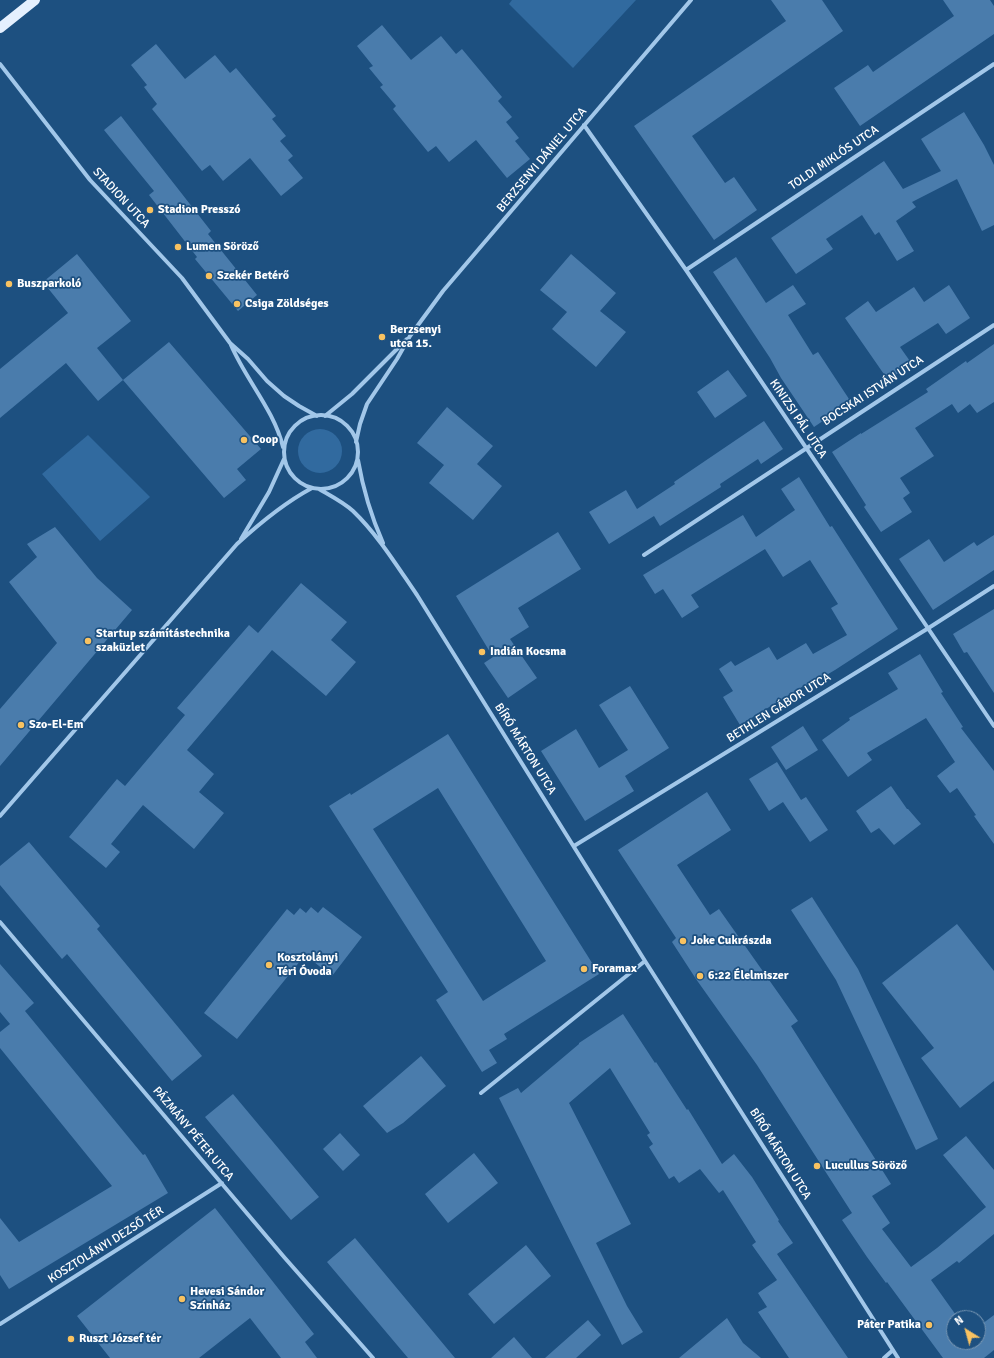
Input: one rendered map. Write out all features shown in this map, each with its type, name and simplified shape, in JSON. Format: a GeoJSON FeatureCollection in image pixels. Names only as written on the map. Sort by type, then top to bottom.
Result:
{"type":"FeatureCollection","features":[{"type":"Feature","properties":{"kind":"main road"},"geometry":{"type":"LineString","coordinates":[[0,28],[35,0]]}},
{"type":"Feature","properties":{"kind":"street","name":"BERZSENYI DÁNIEL UTCA"},"geometry":{"type":"LineString","coordinates":[[325,416],[352,394],[410,336],[443,292],[691,0]]}},
{"type":"Feature","properties":{"kind":"street","name":"STADION UTCA"},"geometry":{"type":"LineString","coordinates":[[0,64],[90,180],[182,278],[230,343],[242,369],[257,392],[276,428],[284,450]]}},
{"type":"Feature","properties":{"kind":"street","name":"TOLDI MIKLÓS UTCA"},"geometry":{"type":"LineString","coordinates":[[686,270],[994,64]]}},
{"type":"Feature","properties":{"kind":"street","name":"KINIZSI PÁL UTCA"},"geometry":{"type":"LineString","coordinates":[[584,125],[686,270],[927,629],[994,726]]}},
{"type":"Feature","properties":{"kind":"street","name":"BOCSKAI ISTVÁN UTCA"},"geometry":{"type":"LineString","coordinates":[[644,555],[994,325]]}},
{"type":"Feature","properties":{"kind":"street","name":"BERZSENYI DÁNIEL UTCA"},"geometry":{"type":"LineString","coordinates":[[356,442],[367,404],[398,359],[410,336]]}},
{"type":"Feature","properties":{"kind":"street","name":"STADION UTCA"},"geometry":{"type":"LineString","coordinates":[[230,343],[248,359],[267,381],[284,396],[317,416]]}},
{"type":"Feature","properties":{"kind":"street"},"geometry":{"type":"LineString","coordinates":[[237,544],[278,475],[284,459],[285,443],[292,430],[303,420],[317,416],[337,419],[347,426],[356,442],[357,455],[354,468],[345,479],[333,487],[319,489],[304,485],[291,474],[284,459]]}},
{"type":"Feature","properties":{"kind":"street","name":"BÍRÓ MÁRTON UTCA"},"geometry":{"type":"LineString","coordinates":[[357,455],[365,496],[373,521],[385,549]]}},
{"type":"Feature","properties":{"kind":"street"},"geometry":{"type":"LineString","coordinates":[[0,816],[237,544],[282,505],[312,488]]}},
{"type":"Feature","properties":{"kind":"street","name":"BÍRÓ MÁRTON UTCA"},"geometry":{"type":"LineString","coordinates":[[319,489],[352,511],[385,549],[418,598],[645,961],[898,1358]]}},
{"type":"Feature","properties":{"kind":"street","name":"BETHLEN GÁBOR UTCA"},"geometry":{"type":"LineString","coordinates":[[574,846],[927,629],[994,586]]}},
{"type":"Feature","properties":{"kind":"street","name":"PÁZMÁNY PÉTER UTCA"},"geometry":{"type":"LineString","coordinates":[[0,922],[373,1358]]}},
{"type":"Feature","properties":{"kind":"street"},"geometry":{"type":"LineString","coordinates":[[481,1093],[645,961]]}},
{"type":"Feature","properties":{"kind":"street","name":"KOSZTOLÁNYI DEZSŐ TÉR"},"geometry":{"type":"LineString","coordinates":[[0,1324],[222,1183]]}},
{"type":"Feature","properties":{"kind":"street"},"geometry":{"type":"LineString","coordinates":[[884,1358],[893,1350]]}},
{"type":"Feature","properties":{"kind":"shaded area"},"geometry":{"type":"Polygon","coordinates":[[[512,0],[636,0],[573,68],[509,4],[512,0]]]}},
{"type":"Feature","properties":{"kind":"shaded area"},"geometry":{"type":"Polygon","coordinates":[[[316,429],[324,429],[336,435],[342,447],[342,455],[336,467],[324,473],[316,473],[304,467],[298,455],[298,447],[304,435],[316,429]]]}},
{"type":"Feature","properties":{"kind":"shaded area"},"geometry":{"type":"Polygon","coordinates":[[[88,435],[150,497],[100,541],[42,474],[88,435]]]}},
{"type":"Feature","properties":{"kind":"building"},"geometry":{"type":"Polygon","coordinates":[[[771,0],[822,0],[843,31],[692,136],[725,183],[734,177],[757,210],[714,240],[634,126],[786,21],[771,0]]]}},
{"type":"Feature","properties":{"kind":"building"},"geometry":{"type":"Polygon","coordinates":[[[943,0],[990,0],[994,6],[994,34],[860,126],[834,88],[868,65],[873,72],[954,16],[943,0]]]}},
{"type":"Feature","properties":{"kind":"building"},"geometry":{"type":"Polygon","coordinates":[[[382,25],[411,60],[441,36],[456,54],[462,49],[502,97],[498,101],[512,117],[506,122],[519,138],[515,141],[530,159],[507,178],[476,140],[449,162],[436,146],[428,152],[393,109],[396,106],[380,87],[383,85],[369,68],[373,66],[357,46],[382,25]]]}},
{"type":"Feature","properties":{"kind":"building"},"geometry":{"type":"Polygon","coordinates":[[[156,44],[185,79],[215,55],[230,73],[236,68],[276,116],[272,119],[286,136],[280,141],[293,156],[288,160],[303,178],[281,196],[250,158],[223,181],[210,165],[202,171],[152,109],[157,104],[144,87],[147,85],[131,65],[156,44]]]}},
{"type":"Feature","properties":{"kind":"building"},"geometry":{"type":"Polygon","coordinates":[[[964,112],[994,165],[994,225],[982,231],[957,179],[912,202],[916,207],[896,221],[914,251],[897,261],[879,232],[875,235],[862,215],[826,239],[833,249],[796,274],[771,238],[884,161],[903,189],[941,171],[921,139],[964,112]]]}},
{"type":"Feature","properties":{"kind":"building"},"geometry":{"type":"Polygon","coordinates":[[[121,116],[211,231],[208,234],[257,295],[238,311],[195,259],[197,257],[149,195],[154,191],[104,130],[121,116]]]}},
{"type":"Feature","properties":{"kind":"building"},"geometry":{"type":"Polygon","coordinates":[[[77,254],[131,321],[97,348],[123,380],[98,401],[66,363],[0,418],[0,369],[68,313],[43,282],[77,254]]]}},
{"type":"Feature","properties":{"kind":"building"},"geometry":{"type":"Polygon","coordinates":[[[571,254],[616,293],[600,311],[626,332],[596,367],[552,329],[567,312],[540,290],[571,254]]]}},
{"type":"Feature","properties":{"kind":"building"},"geometry":{"type":"Polygon","coordinates":[[[736,257],[766,303],[793,285],[806,304],[788,315],[813,355],[818,352],[851,402],[814,427],[713,272],[736,257]]]}},
{"type":"Feature","properties":{"kind":"building"},"geometry":{"type":"Polygon","coordinates":[[[949,285],[970,318],[946,334],[938,323],[900,347],[912,364],[888,380],[845,318],[868,301],[876,312],[914,287],[924,302],[949,285]]]}},
{"type":"Feature","properties":{"kind":"building"},"geometry":{"type":"Polygon","coordinates":[[[169,342],[261,449],[237,469],[246,480],[224,498],[123,380],[169,342]]]}},
{"type":"Feature","properties":{"kind":"building"},"geometry":{"type":"Polygon","coordinates":[[[994,344],[994,402],[977,413],[970,404],[958,413],[952,404],[915,428],[934,456],[900,478],[910,493],[903,498],[912,512],[881,532],[864,507],[866,505],[832,452],[928,392],[926,389],[966,361],[967,363],[994,344]]]}},
{"type":"Feature","properties":{"kind":"building"},"geometry":{"type":"Polygon","coordinates":[[[728,370],[747,396],[715,418],[697,392],[728,370]]]}},
{"type":"Feature","properties":{"kind":"building"},"geometry":{"type":"Polygon","coordinates":[[[447,407],[493,446],[477,464],[502,486],[473,520],[429,483],[444,465],[417,443],[447,407]]]}},
{"type":"Feature","properties":{"kind":"building"},"geometry":{"type":"Polygon","coordinates":[[[764,421],[783,449],[761,464],[758,459],[720,484],[721,487],[660,526],[654,516],[609,544],[589,512],[626,490],[637,509],[764,421]]]}},
{"type":"Feature","properties":{"kind":"building"},"geometry":{"type":"Polygon","coordinates":[[[799,477],[830,527],[832,526],[898,629],[835,670],[806,687],[805,685],[740,725],[723,697],[733,691],[719,669],[731,661],[735,666],[769,647],[777,660],[806,643],[813,654],[847,635],[831,608],[838,604],[810,560],[783,577],[765,549],[691,595],[699,607],[682,618],[663,589],[655,594],[643,575],[743,515],[756,537],[795,510],[781,489],[799,477]]]}},
{"type":"Feature","properties":{"kind":"building"},"geometry":{"type":"Polygon","coordinates":[[[55,527],[97,578],[132,610],[0,766],[0,709],[57,643],[9,582],[37,557],[27,544],[55,527]]]}},
{"type":"Feature","properties":{"kind":"building"},"geometry":{"type":"Polygon","coordinates":[[[558,532],[581,569],[518,608],[529,627],[510,639],[537,678],[508,698],[484,663],[493,657],[456,596],[558,532]]]}},
{"type":"Feature","properties":{"kind":"building"},"geometry":{"type":"Polygon","coordinates":[[[994,535],[994,570],[933,610],[899,559],[929,539],[944,562],[974,542],[977,546],[994,535]]]}},
{"type":"Feature","properties":{"kind":"building"},"geometry":{"type":"Polygon","coordinates":[[[301,583],[347,622],[331,640],[356,662],[326,696],[272,650],[187,750],[214,774],[199,792],[224,813],[194,849],[143,805],[111,844],[120,852],[106,868],[69,837],[117,779],[125,786],[185,715],[177,708],[249,625],[258,633],[301,583]]]}},
{"type":"Feature","properties":{"kind":"building"},"geometry":{"type":"Polygon","coordinates":[[[994,609],[994,693],[967,652],[964,653],[953,634],[994,609]]]}},
{"type":"Feature","properties":{"kind":"building"},"geometry":{"type":"Polygon","coordinates":[[[920,654],[943,692],[941,693],[963,727],[961,728],[994,771],[994,844],[974,816],[976,815],[957,788],[950,793],[937,776],[955,762],[926,718],[867,753],[872,760],[848,777],[822,740],[850,720],[849,718],[898,689],[888,673],[920,654]]]}},
{"type":"Feature","properties":{"kind":"building"},"geometry":{"type":"Polygon","coordinates":[[[630,686],[669,748],[625,776],[634,791],[585,821],[541,751],[576,729],[599,768],[628,750],[599,705],[630,686]]]}},
{"type":"Feature","properties":{"kind":"building"},"geometry":{"type":"Polygon","coordinates":[[[803,726],[818,750],[786,770],[771,747],[803,726]]]}},
{"type":"Feature","properties":{"kind":"building"},"geometry":{"type":"Polygon","coordinates":[[[448,734],[599,974],[504,1034],[507,1039],[489,1050],[497,1063],[482,1072],[436,1000],[448,992],[329,806],[350,793],[351,795],[448,734]],[[438,788],[373,829],[483,1001],[546,961],[438,788]]]}},
{"type":"Feature","properties":{"kind":"building"},"geometry":{"type":"Polygon","coordinates":[[[777,762],[801,800],[806,797],[828,830],[810,842],[783,802],[769,811],[749,779],[777,762]]]}},
{"type":"Feature","properties":{"kind":"building"},"geometry":{"type":"Polygon","coordinates":[[[891,786],[907,809],[921,824],[894,845],[879,828],[871,833],[856,811],[891,786]]]}},
{"type":"Feature","properties":{"kind":"building"},"geometry":{"type":"Polygon","coordinates":[[[707,792],[731,830],[677,865],[710,915],[719,909],[798,1021],[791,1026],[891,1184],[872,1196],[890,1223],[882,1229],[911,1267],[937,1248],[986,1207],[943,1155],[966,1136],[994,1170],[994,1234],[959,1263],[957,1261],[931,1280],[952,1310],[946,1310],[946,1350],[986,1350],[986,1321],[994,1315],[994,1350],[984,1358],[943,1358],[867,1257],[842,1220],[852,1213],[757,1065],[696,979],[672,942],[676,938],[618,850],[707,792]]]}},
{"type":"Feature","properties":{"kind":"building"},"geometry":{"type":"Polygon","coordinates":[[[29,842],[100,926],[97,929],[202,1056],[172,1081],[67,954],[62,959],[0,885],[0,866],[29,842]]]}},
{"type":"Feature","properties":{"kind":"building"},"geometry":{"type":"Polygon","coordinates":[[[812,897],[858,969],[938,1139],[916,1150],[836,980],[791,910],[812,897]]]}},
{"type":"Feature","properties":{"kind":"building","name":"Kosztolányi Téri Óvoda"},"geometry":{"type":"Polygon","coordinates":[[[311,907],[318,913],[323,907],[362,937],[332,976],[305,955],[237,1039],[204,1013],[287,909],[294,915],[300,908],[306,913],[311,907]]]}},
{"type":"Feature","properties":{"kind":"building"},"geometry":{"type":"Polygon","coordinates":[[[957,924],[994,971],[994,1081],[960,1108],[921,1058],[934,1048],[882,983],[957,924]]]}},
{"type":"Feature","properties":{"kind":"building"},"geometry":{"type":"Polygon","coordinates":[[[0,964],[34,1003],[25,1011],[143,1155],[145,1154],[168,1193],[9,1289],[0,1275],[0,1218],[19,1242],[112,1186],[0,1048],[0,1032],[10,1024],[0,1012],[0,964]]]}},
{"type":"Feature","properties":{"kind":"building"},"geometry":{"type":"Polygon","coordinates":[[[623,1014],[687,1110],[688,1109],[722,1164],[734,1154],[752,1177],[793,1243],[777,1254],[848,1358],[789,1358],[758,1312],[767,1307],[758,1293],[777,1280],[752,1245],[756,1242],[723,1190],[719,1193],[700,1169],[679,1183],[674,1176],[669,1179],[649,1147],[653,1144],[647,1135],[650,1133],[610,1068],[569,1103],[631,1224],[596,1243],[627,1306],[643,1332],[622,1345],[499,1098],[518,1088],[521,1093],[579,1043],[623,1014]]]}},
{"type":"Feature","properties":{"kind":"building"},"geometry":{"type":"Polygon","coordinates":[[[421,1056],[446,1086],[403,1123],[387,1133],[363,1106],[421,1056]]]}},
{"type":"Feature","properties":{"kind":"building"},"geometry":{"type":"Polygon","coordinates":[[[233,1094],[319,1197],[291,1220],[205,1117],[233,1094]]]}},
{"type":"Feature","properties":{"kind":"building"},"geometry":{"type":"Polygon","coordinates":[[[340,1133],[360,1155],[343,1171],[323,1149],[340,1133]]]}},
{"type":"Feature","properties":{"kind":"building"},"geometry":{"type":"Polygon","coordinates":[[[474,1153],[498,1183],[448,1223],[425,1194],[474,1153]]]}},
{"type":"Feature","properties":{"kind":"building"},"geometry":{"type":"Polygon","coordinates":[[[215,1208],[314,1334],[305,1342],[317,1358],[281,1358],[250,1318],[199,1358],[110,1358],[77,1316],[215,1208]]]}},
{"type":"Feature","properties":{"kind":"building"},"geometry":{"type":"Polygon","coordinates":[[[355,1238],[455,1358],[408,1358],[327,1262],[355,1238]]]}},
{"type":"Feature","properties":{"kind":"building"},"geometry":{"type":"Polygon","coordinates":[[[526,1245],[551,1276],[494,1324],[468,1294],[526,1245]]]}},
{"type":"Feature","properties":{"kind":"building"},"geometry":{"type":"Polygon","coordinates":[[[727,1318],[743,1343],[761,1358],[679,1358],[727,1318]]]}},
{"type":"Feature","properties":{"kind":"building"},"geometry":{"type":"Polygon","coordinates":[[[588,1320],[601,1335],[576,1358],[545,1358],[588,1320]]]}},
{"type":"Feature","properties":{"kind":"building"},"geometry":{"type":"Polygon","coordinates":[[[514,1337],[532,1358],[491,1358],[514,1337]]]}},
{"type":"Feature","properties":{"kind":"place","name":"Stadion Presszó"},"geometry":{"type":"Point","coordinates":[150,210]}},
{"type":"Feature","properties":{"kind":"place","name":"Lumen Söröző"},"geometry":{"type":"Point","coordinates":[178,247]}},
{"type":"Feature","properties":{"kind":"place","name":"Szekér Betérő"},"geometry":{"type":"Point","coordinates":[209,276]}},
{"type":"Feature","properties":{"kind":"place","name":"Buszparkoló"},"geometry":{"type":"Point","coordinates":[9,284]}},
{"type":"Feature","properties":{"kind":"place","name":"Csiga Zöldséges"},"geometry":{"type":"Point","coordinates":[237,304]}},
{"type":"Feature","properties":{"kind":"place","name":"Berzsenyi utca 15."},"geometry":{"type":"Point","coordinates":[382,337]}},
{"type":"Feature","properties":{"kind":"place","name":"Coop"},"geometry":{"type":"Point","coordinates":[244,440]}},
{"type":"Feature","properties":{"kind":"place","name":"Startup számítástechnika szaküzlet"},"geometry":{"type":"Point","coordinates":[88,641]}},
{"type":"Feature","properties":{"kind":"place","name":"Indián Kocsma"},"geometry":{"type":"Point","coordinates":[482,652]}},
{"type":"Feature","properties":{"kind":"place","name":"Szo-El-Em"},"geometry":{"type":"Point","coordinates":[21,725]}},
{"type":"Feature","properties":{"kind":"place","name":"Joke Cukrászda"},"geometry":{"type":"Point","coordinates":[683,941]}},
{"type":"Feature","properties":{"kind":"place","name":"Kosztolányi Téri Óvoda"},"geometry":{"type":"Point","coordinates":[269,965]}},
{"type":"Feature","properties":{"kind":"place","name":"Foramax"},"geometry":{"type":"Point","coordinates":[584,969]}},
{"type":"Feature","properties":{"kind":"place","name":"6:22 Élelmiszer"},"geometry":{"type":"Point","coordinates":[700,976]}},
{"type":"Feature","properties":{"kind":"place","name":"Lucullus Söröző"},"geometry":{"type":"Point","coordinates":[817,1166]}},
{"type":"Feature","properties":{"kind":"place","name":"Hevesi Sándor Színház"},"geometry":{"type":"Point","coordinates":[182,1299]}},
{"type":"Feature","properties":{"kind":"place","name":"Páter Patika"},"geometry":{"type":"Point","coordinates":[929,1325]}},
{"type":"Feature","properties":{"kind":"place","name":"Ruszt József tér"},"geometry":{"type":"Point","coordinates":[71,1339]}}]}
